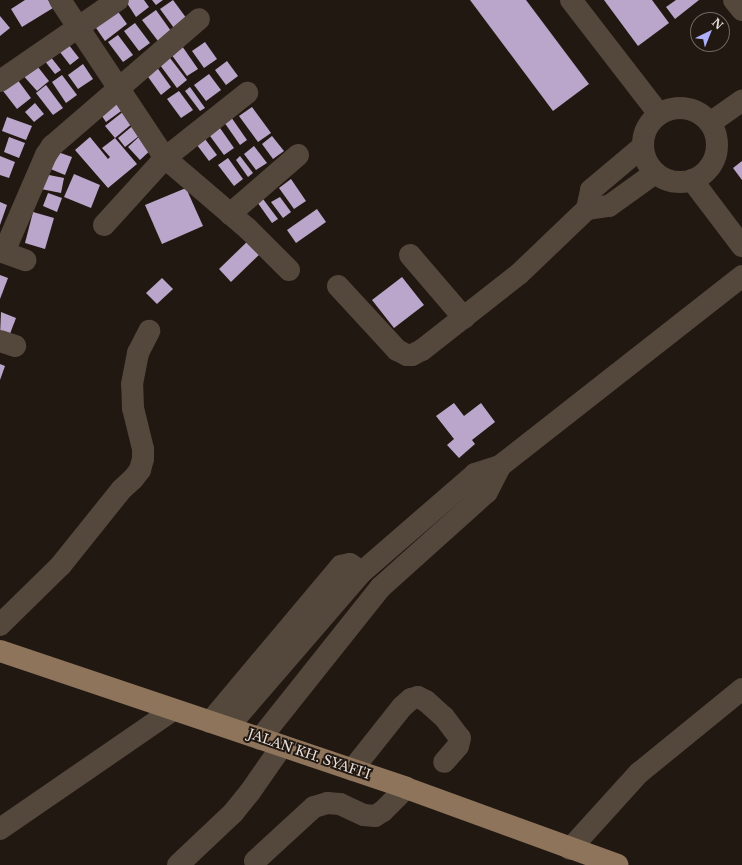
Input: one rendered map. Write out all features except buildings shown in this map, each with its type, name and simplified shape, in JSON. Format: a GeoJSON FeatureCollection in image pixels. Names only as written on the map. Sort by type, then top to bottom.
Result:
{"type":"FeatureCollection","features":[{"type":"Feature","properties":{"kind":"main road","name":"JALAN KH. SYAFI'I"},"geometry":{"type":"LineString","coordinates":[[0,651],[406,788],[617,865]]}},
{"type":"Feature","properties":{"kind":"street"},"geometry":{"type":"LineString","coordinates":[[60,0],[165,158],[230,214],[289,270]]}},
{"type":"Feature","properties":{"kind":"street"},"geometry":{"type":"LineString","coordinates":[[0,81],[118,0]]}},
{"type":"Feature","properties":{"kind":"street"},"geometry":{"type":"LineString","coordinates":[[571,0],[659,114]]}},
{"type":"Feature","properties":{"kind":"street"},"geometry":{"type":"LineString","coordinates":[[734,0],[742,10]]}},
{"type":"Feature","properties":{"kind":"street"},"geometry":{"type":"LineString","coordinates":[[25,260],[2,251],[46,155],[52,146],[199,19]]}},
{"type":"Feature","properties":{"kind":"street"},"geometry":{"type":"LineString","coordinates":[[104,225],[165,158],[247,92]]}},
{"type":"Feature","properties":{"kind":"street"},"geometry":{"type":"LineString","coordinates":[[710,123],[742,101]]}},
{"type":"Feature","properties":{"kind":"street"},"geometry":{"type":"LineString","coordinates":[[686,108],[696,111],[710,123],[717,142],[714,161],[697,177],[673,182],[655,173],[644,157],[642,147],[646,128],[659,114],[667,109],[686,108]]}},
{"type":"Feature","properties":{"kind":"street"},"geometry":{"type":"LineString","coordinates":[[338,286],[397,350],[407,355],[412,355],[422,350],[519,274],[587,209],[591,190],[642,147]]}},
{"type":"Feature","properties":{"kind":"street"},"geometry":{"type":"LineString","coordinates":[[230,214],[298,155]]}},
{"type":"Feature","properties":{"kind":"street"},"geometry":{"type":"LineString","coordinates":[[587,209],[609,206],[655,173]]}},
{"type":"Feature","properties":{"kind":"street"},"geometry":{"type":"LineString","coordinates":[[697,177],[742,227]]}},
{"type":"Feature","properties":{"kind":"street"},"geometry":{"type":"LineString","coordinates":[[697,177],[742,246]]}},
{"type":"Feature","properties":{"kind":"street"},"geometry":{"type":"LineString","coordinates":[[410,255],[464,318]]}},
{"type":"Feature","properties":{"kind":"street"},"geometry":{"type":"LineString","coordinates":[[219,725],[341,566],[350,564],[362,572],[474,474],[500,466],[742,276]]}},
{"type":"Feature","properties":{"kind":"street"},"geometry":{"type":"LineString","coordinates":[[0,625],[61,565],[121,490],[140,470],[143,459],[133,408],[132,384],[138,353],[149,331]]}},
{"type":"Feature","properties":{"kind":"street"},"geometry":{"type":"LineString","coordinates":[[260,739],[381,587],[487,492],[500,466]]}},
{"type":"Feature","properties":{"kind":"street"},"geometry":{"type":"LineString","coordinates":[[437,506],[452,523]]}},
{"type":"Feature","properties":{"kind":"street"},"geometry":{"type":"LineString","coordinates":[[570,849],[639,773],[742,689]]}},
{"type":"Feature","properties":{"kind":"street"},"geometry":{"type":"LineString","coordinates":[[352,770],[402,707],[411,699],[418,697],[426,700],[444,717],[460,738],[458,746],[444,762]]}},
{"type":"Feature","properties":{"kind":"street"},"geometry":{"type":"LineString","coordinates":[[0,829],[173,710]]}},
{"type":"Feature","properties":{"kind":"street"},"geometry":{"type":"LineString","coordinates":[[178,865],[233,813],[250,792],[282,746]]}},
{"type":"Feature","properties":{"kind":"street"},"geometry":{"type":"LineString","coordinates":[[255,861],[314,807],[326,803],[340,804],[364,815],[375,816],[383,811],[406,788]]}}]}
